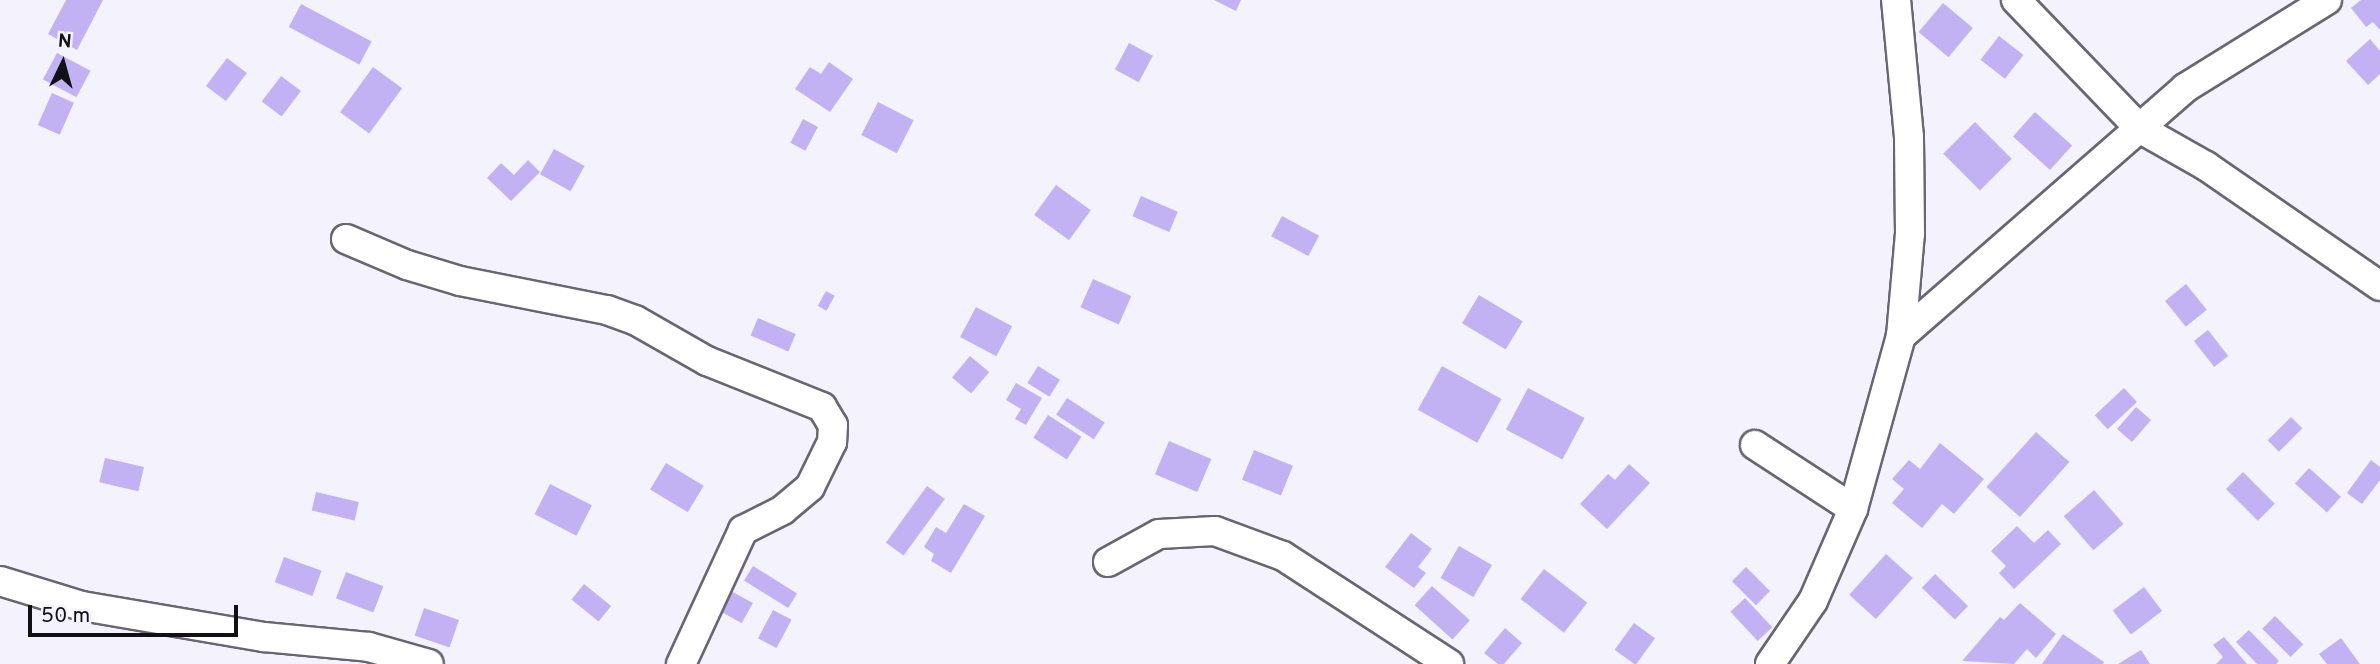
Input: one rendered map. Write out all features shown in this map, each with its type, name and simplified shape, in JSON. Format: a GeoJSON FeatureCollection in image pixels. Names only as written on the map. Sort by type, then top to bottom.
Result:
{"type":"FeatureCollection","features":[{"type":"Feature","properties":{"kind":"street"},"geometry":{"type":"LineString","coordinates":[[1770,664],[1813,601],[1853,509],[1901,336],[1910,234],[1909,137],[1896,0]]}},
{"type":"Feature","properties":{"kind":"street"},"geometry":{"type":"LineString","coordinates":[[2016,0],[2140,128],[2206,166],[2380,286]]}},
{"type":"Feature","properties":{"kind":"street"},"geometry":{"type":"LineString","coordinates":[[1901,336],[2140,128],[2216,67],[2328,0]]}},
{"type":"Feature","properties":{"kind":"street"},"geometry":{"type":"LineString","coordinates":[[346,239],[407,265],[460,281],[607,310],[707,361],[822,407],[833,425],[832,442],[810,486],[783,510],[743,530],[681,664]]}},
{"type":"Feature","properties":{"kind":"street"},"geometry":{"type":"LineString","coordinates":[[1755,445],[1853,509]]}},
{"type":"Feature","properties":{"kind":"street"},"geometry":{"type":"LineString","coordinates":[[1108,562],[1159,534],[1215,531],[1283,556],[1449,664]]}},
{"type":"Feature","properties":{"kind":"street"},"geometry":{"type":"LineString","coordinates":[[0,581],[82,606],[264,637],[369,648],[429,664]]}},
{"type":"Feature","properties":{"kind":"building"},"geometry":{"type":"Polygon","coordinates":[[[66,0],[103,0],[77,50],[48,34],[66,0]]]}},
{"type":"Feature","properties":{"kind":"building"},"geometry":{"type":"Polygon","coordinates":[[[1214,0],[1241,0],[1236,11],[1214,0]]]}},
{"type":"Feature","properties":{"kind":"building"},"geometry":{"type":"Polygon","coordinates":[[[2361,0],[2380,0],[2380,30],[2373,22],[2366,27],[2351,8],[2361,0]]]}},
{"type":"Feature","properties":{"kind":"building"},"geometry":{"type":"Polygon","coordinates":[[[1943,3],[1973,28],[1948,57],[1919,32],[1943,3]]]}},
{"type":"Feature","properties":{"kind":"building"},"geometry":{"type":"Polygon","coordinates":[[[301,4],[372,42],[359,65],[289,27],[301,4]]]}},
{"type":"Feature","properties":{"kind":"building"},"geometry":{"type":"Polygon","coordinates":[[[1999,36],[2023,55],[2005,79],[1981,60],[1999,36]]]}},
{"type":"Feature","properties":{"kind":"building"},"geometry":{"type":"Polygon","coordinates":[[[2370,39],[2380,51],[2380,74],[2368,85],[2346,61],[2370,39]]]}},
{"type":"Feature","properties":{"kind":"building"},"geometry":{"type":"Polygon","coordinates":[[[1129,43],[1153,56],[1139,82],[1115,69],[1129,43]]]}},
{"type":"Feature","properties":{"kind":"building"},"geometry":{"type":"Polygon","coordinates":[[[57,53],[91,71],[76,97],[43,79],[57,53]]]}},
{"type":"Feature","properties":{"kind":"building"},"geometry":{"type":"Polygon","coordinates":[[[227,58],[247,73],[226,101],[206,86],[227,58]]]}},
{"type":"Feature","properties":{"kind":"building"},"geometry":{"type":"Polygon","coordinates":[[[829,62],[853,79],[830,112],[795,89],[810,67],[821,74],[829,62]]]}},
{"type":"Feature","properties":{"kind":"building"},"geometry":{"type":"Polygon","coordinates":[[[373,67],[402,88],[369,133],[340,112],[373,67]]]}},
{"type":"Feature","properties":{"kind":"building"},"geometry":{"type":"Polygon","coordinates":[[[281,76],[301,91],[282,117],[262,102],[281,76]]]}},
{"type":"Feature","properties":{"kind":"building"},"geometry":{"type":"Polygon","coordinates":[[[52,93],[74,103],[60,135],[38,125],[52,93]]]}},
{"type":"Feature","properties":{"kind":"building"},"geometry":{"type":"Polygon","coordinates":[[[878,102],[914,120],[897,153],[861,135],[878,102]]]}},
{"type":"Feature","properties":{"kind":"building"},"geometry":{"type":"Polygon","coordinates":[[[2035,112],[2072,145],[2050,170],[2013,137],[2035,112]]]}},
{"type":"Feature","properties":{"kind":"building"},"geometry":{"type":"Polygon","coordinates":[[[803,119],[818,127],[805,151],[790,143],[803,119]]]}},
{"type":"Feature","properties":{"kind":"building"},"geometry":{"type":"Polygon","coordinates":[[[1975,122],[2012,159],[1980,191],[1943,154],[1975,122]]]}},
{"type":"Feature","properties":{"kind":"building"},"geometry":{"type":"Polygon","coordinates":[[[554,149],[585,166],[571,191],[540,174],[554,149]]]}},
{"type":"Feature","properties":{"kind":"building"},"geometry":{"type":"Polygon","coordinates":[[[528,160],[540,172],[511,201],[487,178],[501,163],[514,175],[528,160]]]}},
{"type":"Feature","properties":{"kind":"building"},"geometry":{"type":"Polygon","coordinates":[[[1056,185],[1091,210],[1069,240],[1034,215],[1056,185]]]}},
{"type":"Feature","properties":{"kind":"building"},"geometry":{"type":"Polygon","coordinates":[[[1141,196],[1178,212],[1169,232],[1132,216],[1141,196]]]}},
{"type":"Feature","properties":{"kind":"building"},"geometry":{"type":"Polygon","coordinates":[[[1282,216],[1319,236],[1308,256],[1271,236],[1282,216]]]}},
{"type":"Feature","properties":{"kind":"building"},"geometry":{"type":"Polygon","coordinates":[[[1093,279],[1131,296],[1119,324],[1080,307],[1093,279]]]}},
{"type":"Feature","properties":{"kind":"building"},"geometry":{"type":"Polygon","coordinates":[[[2186,284],[2207,310],[2186,327],[2165,301],[2186,284]]]}},
{"type":"Feature","properties":{"kind":"building"},"geometry":{"type":"Polygon","coordinates":[[[826,291],[835,296],[827,311],[818,306],[826,291]]]}},
{"type":"Feature","properties":{"kind":"building"},"geometry":{"type":"Polygon","coordinates":[[[1479,295],[1523,321],[1506,350],[1462,323],[1479,295]]]}},
{"type":"Feature","properties":{"kind":"building"},"geometry":{"type":"Polygon","coordinates":[[[976,307],[1012,326],[996,356],[960,337],[976,307]]]}},
{"type":"Feature","properties":{"kind":"building"},"geometry":{"type":"Polygon","coordinates":[[[758,318],[796,334],[788,352],[751,335],[758,318]]]}},
{"type":"Feature","properties":{"kind":"building"},"geometry":{"type":"Polygon","coordinates":[[[2208,330],[2228,356],[2214,367],[2194,341],[2208,330]]]}},
{"type":"Feature","properties":{"kind":"building"},"geometry":{"type":"Polygon","coordinates":[[[970,356],[989,372],[971,394],[952,377],[970,356]]]}},
{"type":"Feature","properties":{"kind":"building"},"geometry":{"type":"Polygon","coordinates":[[[1038,366],[1060,380],[1049,397],[1027,383],[1038,366]]]}},
{"type":"Feature","properties":{"kind":"building"},"geometry":{"type":"Polygon","coordinates":[[[1442,366],[1501,399],[1477,443],[1418,410],[1442,366]]]}},
{"type":"Feature","properties":{"kind":"building"},"geometry":{"type":"Polygon","coordinates":[[[1016,383],[1042,398],[1026,425],[1015,419],[1021,409],[1006,400],[1016,383]]]}},
{"type":"Feature","properties":{"kind":"building"},"geometry":{"type":"Polygon","coordinates":[[[1528,388],[1585,418],[1562,460],[1506,429],[1528,388]]]}},
{"type":"Feature","properties":{"kind":"building"},"geometry":{"type":"Polygon","coordinates":[[[2124,388],[2137,402],[2108,429],[2095,415],[2124,388]]]}},
{"type":"Feature","properties":{"kind":"building"},"geometry":{"type":"Polygon","coordinates":[[[1067,398],[1105,423],[1094,439],[1056,415],[1067,398]]]}},
{"type":"Feature","properties":{"kind":"building"},"geometry":{"type":"Polygon","coordinates":[[[2136,407],[2151,420],[2132,442],[2117,429],[2136,407]]]}},
{"type":"Feature","properties":{"kind":"building"},"geometry":{"type":"Polygon","coordinates":[[[1048,415],[1082,437],[1067,459],[1033,438],[1048,415]]]}},
{"type":"Feature","properties":{"kind":"building"},"geometry":{"type":"Polygon","coordinates":[[[2291,417],[2302,428],[2279,452],[2268,440],[2291,417]]]}},
{"type":"Feature","properties":{"kind":"building"},"geometry":{"type":"Polygon","coordinates":[[[2036,432],[2069,462],[2020,517],[1986,487],[2036,432]]]}},
{"type":"Feature","properties":{"kind":"building"},"geometry":{"type":"Polygon","coordinates":[[[1169,441],[1211,459],[1197,492],[1155,474],[1169,441]]]}},
{"type":"Feature","properties":{"kind":"building"},"geometry":{"type":"Polygon","coordinates":[[[1940,443],[1984,479],[1954,514],[1942,504],[1922,528],[1892,503],[1904,489],[1892,479],[1909,460],[1920,469],[1940,443]]]}},
{"type":"Feature","properties":{"kind":"building"},"geometry":{"type":"Polygon","coordinates":[[[1254,450],[1293,466],[1281,495],[1242,480],[1254,450]]]}},
{"type":"Feature","properties":{"kind":"building"},"geometry":{"type":"Polygon","coordinates":[[[105,458],[144,467],[138,491],[99,482],[105,458]]]}},
{"type":"Feature","properties":{"kind":"building"},"geometry":{"type":"Polygon","coordinates":[[[2371,460],[2380,467],[2380,480],[2362,504],[2347,493],[2371,460]]]}},
{"type":"Feature","properties":{"kind":"building"},"geometry":{"type":"Polygon","coordinates":[[[666,463],[704,486],[688,512],[650,490],[666,463]]]}},
{"type":"Feature","properties":{"kind":"building"},"geometry":{"type":"Polygon","coordinates":[[[1629,464],[1650,483],[1607,529],[1580,504],[1608,474],[1615,480],[1629,464]]]}},
{"type":"Feature","properties":{"kind":"building"},"geometry":{"type":"Polygon","coordinates":[[[2309,468],[2341,497],[2327,512],[2295,484],[2309,468]]]}},
{"type":"Feature","properties":{"kind":"building"},"geometry":{"type":"Polygon","coordinates":[[[2243,472],[2275,504],[2258,521],[2226,489],[2243,472]]]}},
{"type":"Feature","properties":{"kind":"building"},"geometry":{"type":"Polygon","coordinates":[[[550,484],[592,505],[576,536],[535,514],[550,484]]]}},
{"type":"Feature","properties":{"kind":"building"},"geometry":{"type":"Polygon","coordinates":[[[927,486],[945,499],[904,556],[886,543],[927,486]]]}},
{"type":"Feature","properties":{"kind":"building"},"geometry":{"type":"Polygon","coordinates":[[[2094,490],[2124,524],[2093,550],[2064,516],[2094,490]]]}},
{"type":"Feature","properties":{"kind":"building"},"geometry":{"type":"Polygon","coordinates":[[[316,492],[359,502],[355,520],[312,511],[316,492]]]}},
{"type":"Feature","properties":{"kind":"building"},"geometry":{"type":"Polygon","coordinates":[[[964,504],[985,516],[951,573],[931,561],[934,554],[924,547],[936,527],[946,533],[964,504]]]}},
{"type":"Feature","properties":{"kind":"building"},"geometry":{"type":"Polygon","coordinates":[[[2017,526],[2034,543],[2048,530],[2061,544],[2014,589],[1999,573],[2006,566],[1991,551],[2017,526]]]}},
{"type":"Feature","properties":{"kind":"building"},"geometry":{"type":"Polygon","coordinates":[[[1411,533],[1432,549],[1418,567],[1426,573],[1414,588],[1385,567],[1411,533]]]}},
{"type":"Feature","properties":{"kind":"building"},"geometry":{"type":"Polygon","coordinates":[[[1459,546],[1492,565],[1473,597],[1440,578],[1459,546]]]}},
{"type":"Feature","properties":{"kind":"building"},"geometry":{"type":"Polygon","coordinates":[[[1886,554],[1913,578],[1876,619],[1849,595],[1886,554]]]}},
{"type":"Feature","properties":{"kind":"building"},"geometry":{"type":"Polygon","coordinates":[[[284,557],[322,571],[312,596],[275,582],[284,557]]]}},
{"type":"Feature","properties":{"kind":"building"},"geometry":{"type":"Polygon","coordinates":[[[753,566],[797,594],[788,608],[744,580],[753,566]]]}},
{"type":"Feature","properties":{"kind":"building"},"geometry":{"type":"Polygon","coordinates":[[[1746,567],[1770,591],[1756,605],[1732,581],[1746,567]]]}},
{"type":"Feature","properties":{"kind":"building"},"geometry":{"type":"Polygon","coordinates":[[[1544,569],[1587,603],[1564,633],[1521,599],[1544,569]]]}},
{"type":"Feature","properties":{"kind":"building"},"geometry":{"type":"Polygon","coordinates":[[[346,572],[383,586],[373,612],[336,598],[346,572]]]}},
{"type":"Feature","properties":{"kind":"building"},"geometry":{"type":"Polygon","coordinates":[[[1935,574],[1968,606],[1955,620],[1922,588],[1935,574]]]}},
{"type":"Feature","properties":{"kind":"building"},"geometry":{"type":"Polygon","coordinates":[[[584,584],[611,606],[599,622],[571,600],[584,584]]]}},
{"type":"Feature","properties":{"kind":"building"},"geometry":{"type":"Polygon","coordinates":[[[1432,586],[1470,620],[1453,639],[1415,605],[1432,586]]]}},
{"type":"Feature","properties":{"kind":"building"},"geometry":{"type":"Polygon","coordinates":[[[2144,587],[2162,611],[2131,634],[2113,610],[2144,587]]]}},
{"type":"Feature","properties":{"kind":"building"},"geometry":{"type":"Polygon","coordinates":[[[731,591],[753,603],[742,623],[720,611],[731,591]]]}},
{"type":"Feature","properties":{"kind":"building"},"geometry":{"type":"Polygon","coordinates":[[[1745,598],[1772,627],[1758,641],[1730,612],[1745,598]]]}},
{"type":"Feature","properties":{"kind":"building"},"geometry":{"type":"Polygon","coordinates":[[[2020,603],[2056,634],[2036,658],[2027,649],[2014,664],[1962,661],[2000,617],[2004,620],[2020,603]]]}},
{"type":"Feature","properties":{"kind":"building"},"geometry":{"type":"Polygon","coordinates":[[[424,608],[459,620],[450,647],[415,635],[424,608]]]}},
{"type":"Feature","properties":{"kind":"building"},"geometry":{"type":"Polygon","coordinates":[[[773,610],[792,620],[777,648],[758,638],[773,610]]]}},
{"type":"Feature","properties":{"kind":"building"},"geometry":{"type":"Polygon","coordinates":[[[2275,616],[2303,644],[2291,657],[2262,629],[2275,616]]]}},
{"type":"Feature","properties":{"kind":"building"},"geometry":{"type":"Polygon","coordinates":[[[1634,623],[1655,638],[1636,664],[1615,650],[1634,623]]]}},
{"type":"Feature","properties":{"kind":"building"},"geometry":{"type":"Polygon","coordinates":[[[1505,628],[1522,643],[1504,664],[1498,664],[1484,653],[1505,628]]]}},
{"type":"Feature","properties":{"kind":"building"},"geometry":{"type":"Polygon","coordinates":[[[2249,630],[2279,661],[2276,664],[2257,664],[2236,642],[2249,630]]]}},
{"type":"Feature","properties":{"kind":"building"},"geometry":{"type":"Polygon","coordinates":[[[2063,634],[2104,662],[2103,664],[2042,664],[2063,634]]]}},
{"type":"Feature","properties":{"kind":"building"},"geometry":{"type":"Polygon","coordinates":[[[2224,637],[2247,664],[2216,664],[2223,657],[2213,645],[2224,637]]]}},
{"type":"Feature","properties":{"kind":"building"},"geometry":{"type":"Polygon","coordinates":[[[2341,638],[2360,664],[2327,664],[2319,654],[2341,638]]]}},
{"type":"Feature","properties":{"kind":"building"},"geometry":{"type":"Polygon","coordinates":[[[2141,650],[2150,664],[2118,664],[2141,650]]]}}]}
